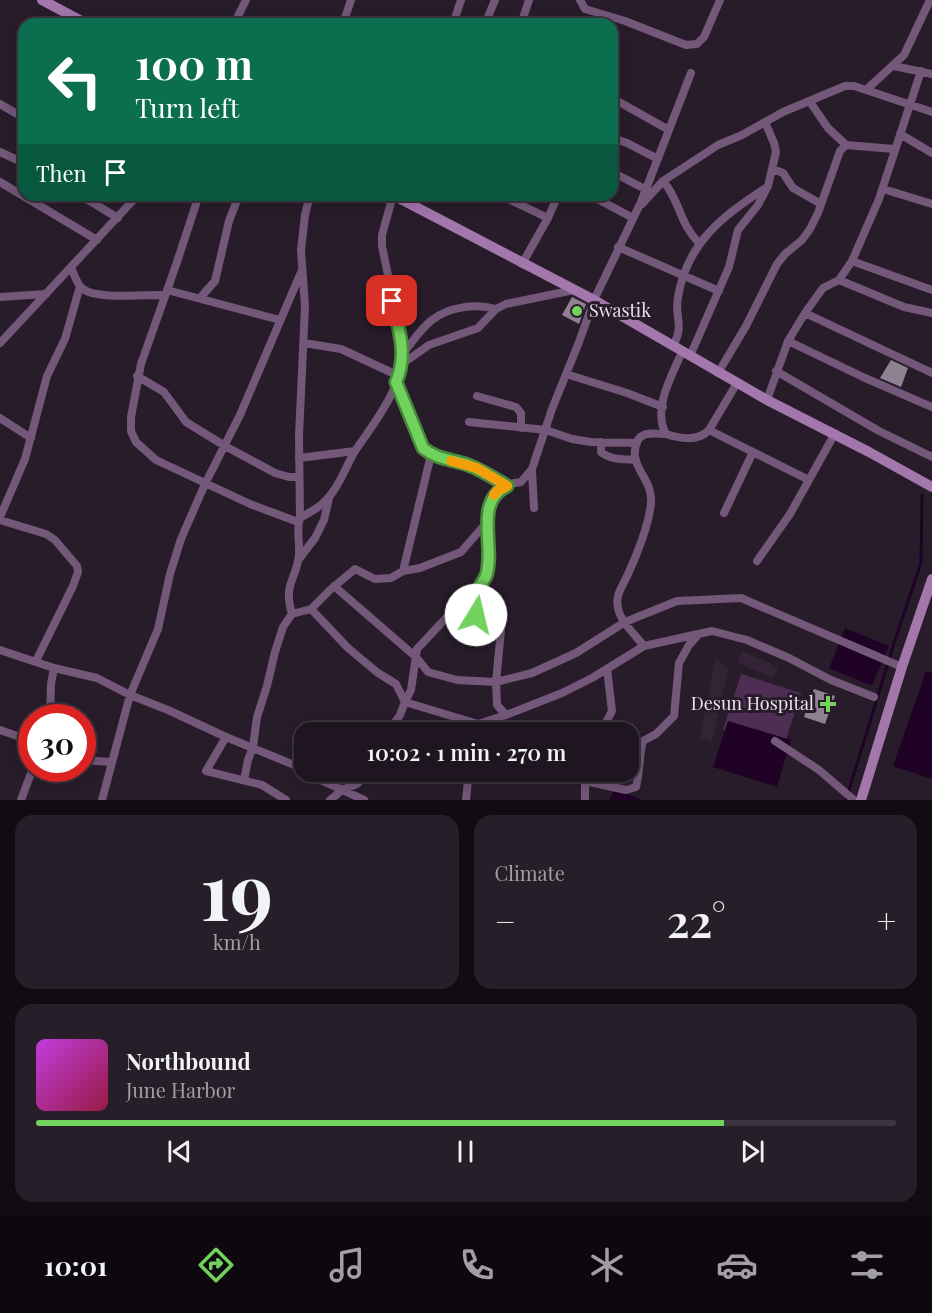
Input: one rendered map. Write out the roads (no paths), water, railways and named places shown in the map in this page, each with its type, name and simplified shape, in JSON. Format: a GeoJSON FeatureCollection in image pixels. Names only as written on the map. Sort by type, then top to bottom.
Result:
{"type":"FeatureCollection","features":[{"type":"Feature","properties":{"kind":"main road"},"geometry":{"type":"LineString","coordinates":[[42,0],[76,18]]}},
{"type":"Feature","properties":{"kind":"main road"},"geometry":{"type":"LineString","coordinates":[[404,201],[594,300],[766,400],[932,485]]}},
{"type":"Feature","properties":{"kind":"main road"},"geometry":{"type":"LineString","coordinates":[[861,800],[932,579]]}},
{"type":"Feature","properties":{"kind":"street"},"geometry":{"type":"LineString","coordinates":[[237,18],[246,0]]}},
{"type":"Feature","properties":{"kind":"street"},"geometry":{"type":"LineString","coordinates":[[345,18],[351,0]]}},
{"type":"Feature","properties":{"kind":"street"},"geometry":{"type":"LineString","coordinates":[[455,18],[461,0]]}},
{"type":"Feature","properties":{"kind":"street"},"geometry":{"type":"LineString","coordinates":[[488,18],[495,0]]}},
{"type":"Feature","properties":{"kind":"street"},"geometry":{"type":"LineString","coordinates":[[523,18],[530,0]]}},
{"type":"Feature","properties":{"kind":"street"},"geometry":{"type":"LineString","coordinates":[[580,0],[585,9],[615,18]]}},
{"type":"Feature","properties":{"kind":"street"},"geometry":{"type":"LineString","coordinates":[[618,19],[686,45],[697,44],[704,37],[720,0]]}},
{"type":"Feature","properties":{"kind":"street"},"geometry":{"type":"LineString","coordinates":[[866,90],[904,55],[930,0]]}},
{"type":"Feature","properties":{"kind":"street"},"geometry":{"type":"LineString","coordinates":[[894,66],[932,74]]}},
{"type":"Feature","properties":{"kind":"street"},"geometry":{"type":"LineString","coordinates":[[766,400],[788,341],[805,312],[823,288],[839,280],[852,261],[883,189],[921,71]]}},
{"type":"Feature","properties":{"kind":"street"},"geometry":{"type":"LineString","coordinates":[[486,627],[476,615],[477,592],[486,575],[489,543],[487,522],[491,500],[497,491],[513,483],[521,482],[532,470],[594,300],[635,215],[691,73]]}},
{"type":"Feature","properties":{"kind":"street"},"geometry":{"type":"LineString","coordinates":[[635,215],[663,181],[718,145],[742,135],[789,109],[845,86],[866,90],[932,112]]}},
{"type":"Feature","properties":{"kind":"street"},"geometry":{"type":"LineString","coordinates":[[618,101],[669,130]]}},
{"type":"Feature","properties":{"kind":"street"},"geometry":{"type":"LineString","coordinates":[[810,102],[828,128],[846,145],[894,149]]}},
{"type":"Feature","properties":{"kind":"street"},"geometry":{"type":"LineString","coordinates":[[0,104],[18,114]]}},
{"type":"Feature","properties":{"kind":"street"},"geometry":{"type":"LineString","coordinates":[[666,434],[663,428],[663,407],[667,387],[682,351],[719,291],[729,267],[738,230],[758,205],[768,186],[776,152],[765,122]]}},
{"type":"Feature","properties":{"kind":"street"},"geometry":{"type":"LineString","coordinates":[[900,134],[932,153]]}},
{"type":"Feature","properties":{"kind":"street"},"geometry":{"type":"LineString","coordinates":[[618,140],[657,159]]}},
{"type":"Feature","properties":{"kind":"street"},"geometry":{"type":"LineString","coordinates":[[718,373],[746,326],[777,264],[810,229],[840,151],[846,145]]}},
{"type":"Feature","properties":{"kind":"street"},"geometry":{"type":"LineString","coordinates":[[0,152],[18,160]]}},
{"type":"Feature","properties":{"kind":"street"},"geometry":{"type":"LineString","coordinates":[[773,169],[783,173],[793,188],[821,204]]}},
{"type":"Feature","properties":{"kind":"street"},"geometry":{"type":"LineString","coordinates":[[618,175],[645,189]]}},
{"type":"Feature","properties":{"kind":"street"},"geometry":{"type":"LineString","coordinates":[[663,181],[674,194],[679,213],[688,232],[699,243]]}},
{"type":"Feature","properties":{"kind":"street"},"geometry":{"type":"LineString","coordinates":[[0,182],[18,193]]}},
{"type":"Feature","properties":{"kind":"street"},"geometry":{"type":"LineString","coordinates":[[682,351],[677,305],[683,276],[699,243],[723,217],[768,186]]}},
{"type":"Feature","properties":{"kind":"street"},"geometry":{"type":"LineString","coordinates":[[883,189],[932,204]]}},
{"type":"Feature","properties":{"kind":"street"},"geometry":{"type":"LineString","coordinates":[[32,201],[97,240]]}},
{"type":"Feature","properties":{"kind":"street"},"geometry":{"type":"LineString","coordinates":[[90,201],[118,218]]}},
{"type":"Feature","properties":{"kind":"street"},"geometry":{"type":"LineString","coordinates":[[0,343],[133,201]]}},
{"type":"Feature","properties":{"kind":"street"},"geometry":{"type":"LineString","coordinates":[[197,201],[137,376],[131,430],[136,442],[156,460],[250,504],[299,520]]}},
{"type":"Feature","properties":{"kind":"street"},"geometry":{"type":"LineString","coordinates":[[200,298],[215,281],[229,221],[237,201]]}},
{"type":"Feature","properties":{"kind":"street"},"geometry":{"type":"LineString","coordinates":[[292,614],[288,602],[289,584],[298,559],[300,542],[299,458],[305,306],[302,270],[303,230],[309,201]]}},
{"type":"Feature","properties":{"kind":"street"},"geometry":{"type":"LineString","coordinates":[[299,520],[324,503],[331,494],[355,452],[384,411],[398,379],[403,353],[382,246],[382,235],[391,201]]}},
{"type":"Feature","properties":{"kind":"street"},"geometry":{"type":"LineString","coordinates":[[519,201],[548,218]]}},
{"type":"Feature","properties":{"kind":"street"},"geometry":{"type":"LineString","coordinates":[[522,264],[555,201]]}},
{"type":"Feature","properties":{"kind":"street"},"geometry":{"type":"LineString","coordinates":[[604,201],[635,215]]}},
{"type":"Feature","properties":{"kind":"street"},"geometry":{"type":"LineString","coordinates":[[618,247],[719,291]]}},
{"type":"Feature","properties":{"kind":"street"},"geometry":{"type":"LineString","coordinates":[[852,261],[932,290]]}},
{"type":"Feature","properties":{"kind":"street"},"geometry":{"type":"LineString","coordinates":[[71,268],[80,286],[92,294],[108,296],[166,292],[200,298],[280,320]]}},
{"type":"Feature","properties":{"kind":"street"},"geometry":{"type":"LineString","coordinates":[[102,800],[130,695],[158,629],[176,554],[205,484],[225,446],[302,270]]}},
{"type":"Feature","properties":{"kind":"street"},"geometry":{"type":"LineString","coordinates":[[839,280],[904,307],[932,313]]}},
{"type":"Feature","properties":{"kind":"street"},"geometry":{"type":"LineString","coordinates":[[36,661],[73,586],[78,572],[77,566],[55,540],[46,534],[0,519],[25,459],[47,376],[65,339],[80,286]]}},
{"type":"Feature","properties":{"kind":"street"},"geometry":{"type":"LineString","coordinates":[[402,364],[429,345],[478,328],[496,309],[516,301],[574,290]]}},
{"type":"Feature","properties":{"kind":"street"},"geometry":{"type":"LineString","coordinates":[[0,297],[46,294]]}},
{"type":"Feature","properties":{"kind":"street"},"geometry":{"type":"LineString","coordinates":[[403,353],[426,326],[442,314],[469,306],[496,309]]}},
{"type":"Feature","properties":{"kind":"street"},"geometry":{"type":"LineString","coordinates":[[805,312],[932,373]]}},
{"type":"Feature","properties":{"kind":"street"},"geometry":{"type":"LineString","coordinates":[[788,341],[932,407]]}},
{"type":"Feature","properties":{"kind":"street"},"geometry":{"type":"LineString","coordinates":[[304,343],[341,349],[398,379],[423,448],[431,455],[477,468],[507,486]]}},
{"type":"Feature","properties":{"kind":"street"},"geometry":{"type":"LineString","coordinates":[[776,371],[879,431],[932,457]]}},
{"type":"Feature","properties":{"kind":"street"},"geometry":{"type":"LineString","coordinates":[[566,374],[663,407]]}},
{"type":"Feature","properties":{"kind":"street"},"geometry":{"type":"LineString","coordinates":[[137,376],[164,392],[186,422],[275,473],[299,477]]}},
{"type":"Feature","properties":{"kind":"street"},"geometry":{"type":"LineString","coordinates":[[644,646],[618,610],[618,596],[635,558],[651,503],[647,480],[637,467],[637,443],[642,435],[648,433],[666,434],[685,439],[704,435],[737,383]]}},
{"type":"Feature","properties":{"kind":"street"},"geometry":{"type":"LineString","coordinates":[[477,396],[516,407],[521,413],[521,428]]}},
{"type":"Feature","properties":{"kind":"street"},"geometry":{"type":"LineString","coordinates":[[0,418],[30,438]]}},
{"type":"Feature","properties":{"kind":"street"},"geometry":{"type":"LineString","coordinates":[[469,422],[546,430],[572,439],[637,443]]}},
{"type":"Feature","properties":{"kind":"street"},"geometry":{"type":"LineString","coordinates":[[709,430],[809,480]]}},
{"type":"Feature","properties":{"kind":"street"},"geometry":{"type":"LineString","coordinates":[[757,561],[790,513],[834,435]]}},
{"type":"Feature","properties":{"kind":"street"},"geometry":{"type":"LineString","coordinates":[[601,442],[603,455],[636,460]]}},
{"type":"Feature","properties":{"kind":"street"},"geometry":{"type":"LineString","coordinates":[[299,458],[355,452]]}},
{"type":"Feature","properties":{"kind":"street"},"geometry":{"type":"LineString","coordinates":[[724,513],[753,452]]}},
{"type":"Feature","properties":{"kind":"street"},"geometry":{"type":"LineString","coordinates":[[403,571],[431,455]]}},
{"type":"Feature","properties":{"kind":"street"},"geometry":{"type":"LineString","coordinates":[[532,470],[534,508]]}},
{"type":"Feature","properties":{"kind":"street"},"geometry":{"type":"LineString","coordinates":[[298,559],[315,538],[324,520],[331,494]]}},
{"type":"Feature","properties":{"kind":"street"},"geometry":{"type":"LineString","coordinates":[[244,780],[253,747],[257,717],[275,652],[283,627],[292,614],[311,609],[355,569],[375,579],[391,578],[403,571],[420,568],[461,552],[487,522]]}},
{"type":"Feature","properties":{"kind":"street"},"geometry":{"type":"LineString","coordinates":[[334,586],[416,657],[428,672],[457,680],[496,682],[532,673],[576,653],[625,622],[676,601],[741,598],[902,667]]}},
{"type":"Feature","properties":{"kind":"street"},"geometry":{"type":"LineString","coordinates":[[311,609],[348,648],[378,673],[396,684],[405,702],[461,722]]}},
{"type":"Feature","properties":{"kind":"street"},"geometry":{"type":"LineString","coordinates":[[395,722],[411,690],[417,649],[447,617],[501,630],[496,682],[497,705],[506,715]]}},
{"type":"Feature","properties":{"kind":"street"},"geometry":{"type":"LineString","coordinates":[[491,722],[562,693],[644,646],[712,630],[747,640],[831,680],[874,697]]}},
{"type":"Feature","properties":{"kind":"street"},"geometry":{"type":"LineString","coordinates":[[639,756],[643,741],[656,734],[674,716],[679,663],[689,645],[699,634]]}},
{"type":"Feature","properties":{"kind":"street"},"geometry":{"type":"LineString","coordinates":[[0,650],[54,668],[97,678],[130,695],[294,765]]}},
{"type":"Feature","properties":{"kind":"street"},"geometry":{"type":"LineString","coordinates":[[50,704],[54,668]]}},
{"type":"Feature","properties":{"kind":"street"},"geometry":{"type":"LineString","coordinates":[[606,722],[612,711],[607,669]]}},
{"type":"Feature","properties":{"kind":"street"},"geometry":{"type":"LineString","coordinates":[[0,730],[18,736]]}},
{"type":"Feature","properties":{"kind":"street"},"geometry":{"type":"LineString","coordinates":[[226,737],[206,771],[262,785],[286,800]]}},
{"type":"Feature","properties":{"kind":"street"},"geometry":{"type":"LineString","coordinates":[[776,741],[819,770],[854,800]]}},
{"type":"Feature","properties":{"kind":"street"},"geometry":{"type":"LineString","coordinates":[[96,761],[111,762]]}},
{"type":"Feature","properties":{"kind":"street"},"geometry":{"type":"LineString","coordinates":[[21,800],[28,782]]}},
{"type":"Feature","properties":{"kind":"street"},"geometry":{"type":"LineString","coordinates":[[325,782],[364,800]]}},
{"type":"Feature","properties":{"kind":"street"},"geometry":{"type":"LineString","coordinates":[[330,800],[342,790],[359,782]]}},
{"type":"Feature","properties":{"kind":"street"},"geometry":{"type":"LineString","coordinates":[[466,800],[468,782]]}},
{"type":"Feature","properties":{"kind":"street"},"geometry":{"type":"LineString","coordinates":[[585,800],[585,782],[627,790],[636,787],[637,782]]}},
{"type":"Feature","properties":{"kind":"waterway"},"geometry":{"type":"LineString","coordinates":[[846,800],[921,563],[922,495]]}},
{"type":"Feature","properties":{"kind":"place","name":"Swastik"},"geometry":{"type":"Point","coordinates":[577,311]}},
{"type":"Feature","properties":{"kind":"place","name":"Desun Hospital"},"geometry":{"type":"Point","coordinates":[828,704]}}]}
